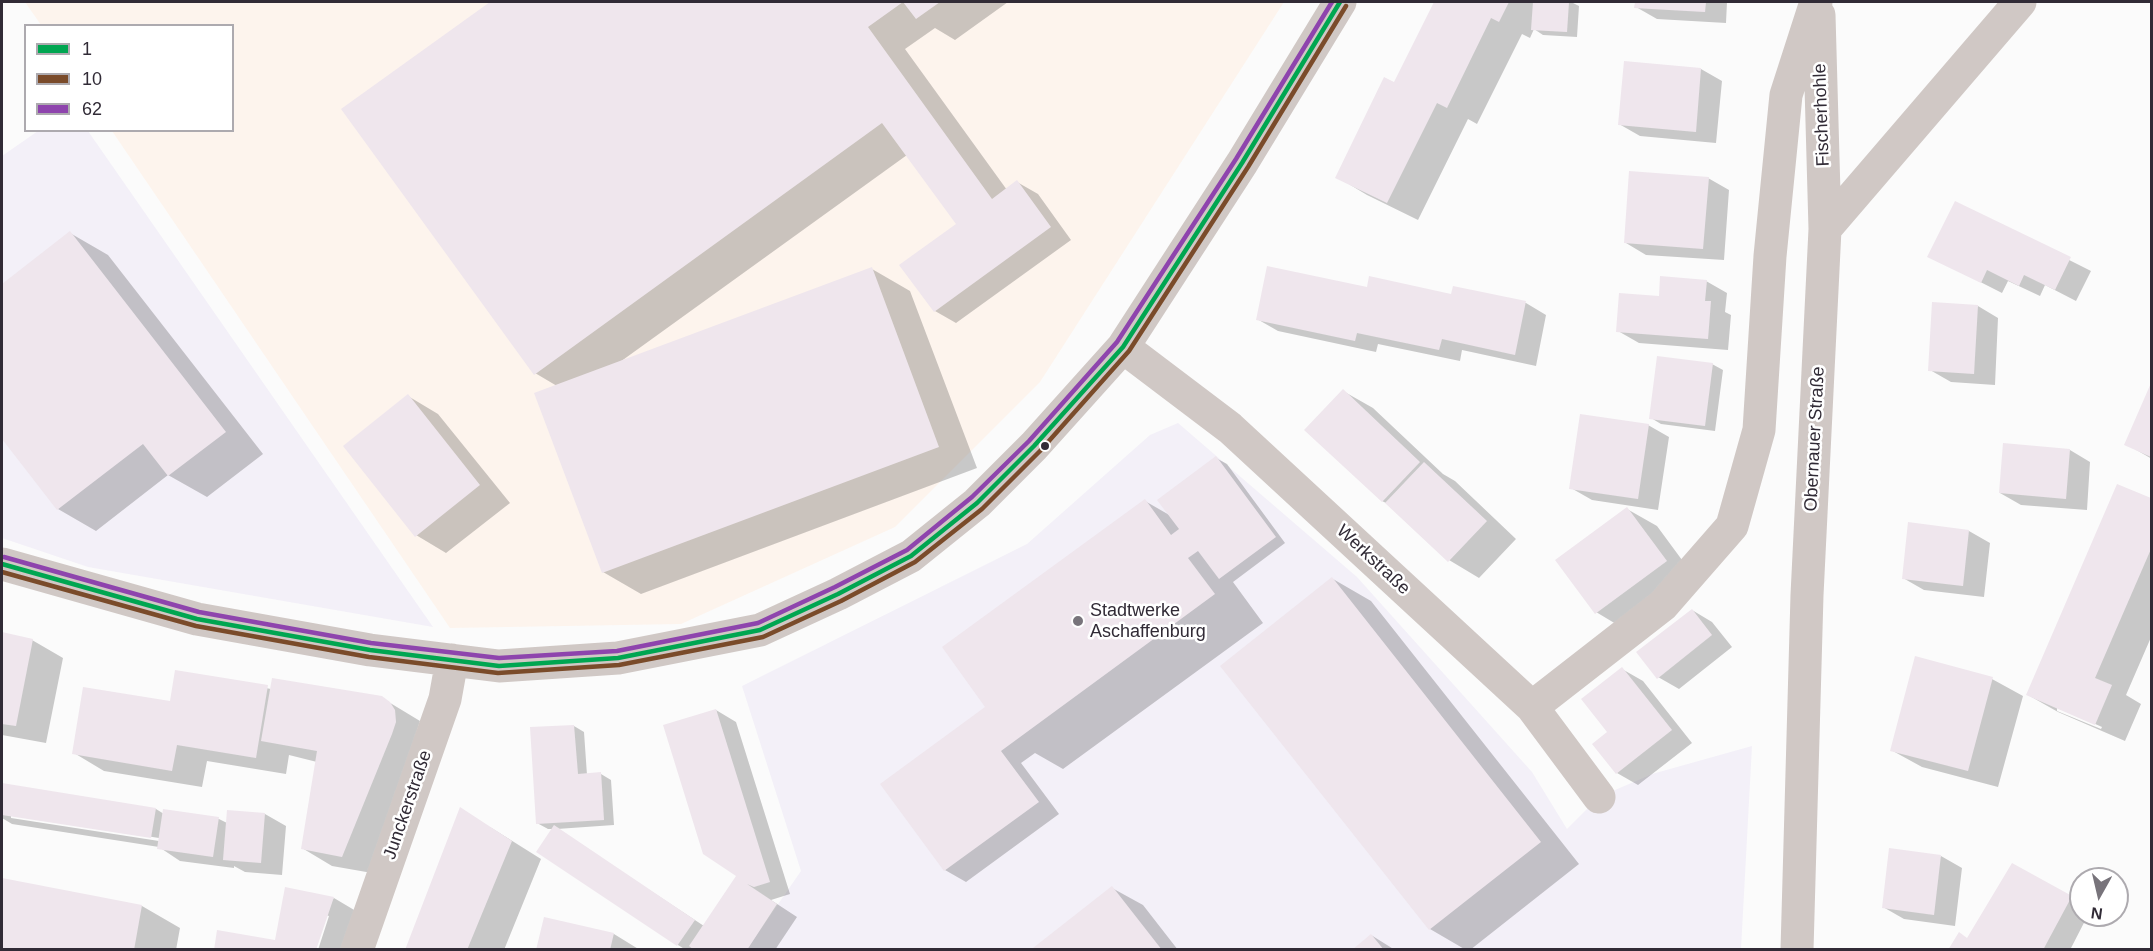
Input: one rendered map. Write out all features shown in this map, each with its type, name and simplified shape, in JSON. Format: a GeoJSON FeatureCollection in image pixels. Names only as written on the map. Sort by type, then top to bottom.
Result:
{"type":"FeatureCollection","features":[{"type":"Feature","properties":{"kind":"street"},"geometry":{"type":"LineString","coordinates":[[2,564],[197,619],[370,650],[499,666],[618,658],[760,630],[838,594],[911,556],[977,503],[1034,446],[1123,347],[1242,163],[1340,2]]}},
{"type":"Feature","properties":{"kind":"street"},"geometry":{"type":"LineString","coordinates":[[1532,708],[1663,605],[1732,526],[1759,430],[1770,256],[1786,94],[1817,2]]}},
{"type":"Feature","properties":{"kind":"street","name":"Fischerhohle"},"geometry":{"type":"LineString","coordinates":[[1817,2],[1825,229]]}},
{"type":"Feature","properties":{"kind":"street"},"geometry":{"type":"LineString","coordinates":[[1825,229],[2020,2]]}},
{"type":"Feature","properties":{"kind":"street","name":"Obernauer Straße"},"geometry":{"type":"LineString","coordinates":[[1797,950],[1807,595],[1825,229]]}},
{"type":"Feature","properties":{"kind":"street","name":"Werkstraße"},"geometry":{"type":"LineString","coordinates":[[1123,347],[1230,428],[1532,708],[1599,797]]}},
{"type":"Feature","properties":{"kind":"street","name":"Junckerstraße"},"geometry":{"type":"LineString","coordinates":[[357,950],[445,699],[452,660]]}},
{"type":"Feature","properties":{"kind":"shaded area"},"geometry":{"type":"Polygon","coordinates":[[[25,2],[1284,2],[1040,382],[895,527],[681,624],[450,628],[113,132],[234,132],[234,24],[40,24],[25,2]]]}},
{"type":"Feature","properties":{"kind":"shaded area"},"geometry":{"type":"Polygon","coordinates":[[[37,132],[89,132],[433,627],[88,567],[2,538],[2,156],[37,132]]]}},
{"type":"Feature","properties":{"kind":"shaded area"},"geometry":{"type":"Polygon","coordinates":[[[1178,423],[1357,577],[1532,772],[1567,829],[1599,797],[1652,774],[1752,746],[1741,949],[747,949],[801,871],[742,686],[1027,544],[1150,435],[1178,423]]]}},
{"type":"Feature","properties":{"kind":"building"},"geometry":{"type":"Polygon","coordinates":[[[490,2],[903,2],[868,27],[992,199],[1017,180],[1051,227],[934,312],[899,265],[956,224],[882,123],[534,375],[341,109],[490,2]]]}},
{"type":"Feature","properties":{"kind":"building"},"geometry":{"type":"Polygon","coordinates":[[[903,2],[940,2],[916,19],[903,2]]]}},
{"type":"Feature","properties":{"kind":"building"},"geometry":{"type":"Polygon","coordinates":[[[1434,2],[1509,2],[1499,22],[1491,18],[1447,108],[1437,103],[1387,203],[1335,178],[1384,77],[1394,82],[1434,2]]]}},
{"type":"Feature","properties":{"kind":"building"},"geometry":{"type":"Polygon","coordinates":[[[1533,2],[1569,2],[1567,32],[1531,30],[1533,2]]]}},
{"type":"Feature","properties":{"kind":"building"},"geometry":{"type":"Polygon","coordinates":[[[1635,2],[1706,2],[1705,12],[1634,8],[1635,2]]]}},
{"type":"Feature","properties":{"kind":"building"},"geometry":{"type":"Polygon","coordinates":[[[1624,61],[1701,68],[1696,132],[1618,125],[1624,61]]]}},
{"type":"Feature","properties":{"kind":"building"},"geometry":{"type":"Polygon","coordinates":[[[1629,171],[1709,177],[1703,249],[1624,243],[1629,171]]]}},
{"type":"Feature","properties":{"kind":"building"},"geometry":{"type":"Polygon","coordinates":[[[1955,201],[2071,257],[2055,290],[2024,275],[2019,286],[1987,270],[1981,283],[1927,257],[1955,201]]]}},
{"type":"Feature","properties":{"kind":"building"},"geometry":{"type":"Polygon","coordinates":[[[70,231],[226,432],[168,476],[143,444],[57,510],[2,439],[2,284],[70,231]]]}},
{"type":"Feature","properties":{"kind":"building"},"geometry":{"type":"Polygon","coordinates":[[[1267,266],[1367,287],[1369,276],[1451,294],[1453,286],[1526,301],[1515,355],[1442,339],[1439,350],[1357,333],[1355,341],[1256,320],[1267,266]]]}},
{"type":"Feature","properties":{"kind":"building"},"geometry":{"type":"Polygon","coordinates":[[[872,267],[939,447],[602,573],[534,393],[872,267]]]}},
{"type":"Feature","properties":{"kind":"building"},"geometry":{"type":"Polygon","coordinates":[[[1660,276],[1707,280],[1705,301],[1711,301],[1708,339],[1616,332],[1619,293],[1659,296],[1660,276]]]}},
{"type":"Feature","properties":{"kind":"building"},"geometry":{"type":"Polygon","coordinates":[[[1932,302],[1978,305],[1974,374],[1928,371],[1932,302]]]}},
{"type":"Feature","properties":{"kind":"building"},"geometry":{"type":"Polygon","coordinates":[[[1657,356],[1713,363],[1705,426],[1649,419],[1657,356]]]}},
{"type":"Feature","properties":{"kind":"building"},"geometry":{"type":"Polygon","coordinates":[[[2151,383],[2151,457],[2124,445],[2151,383]]]}},
{"type":"Feature","properties":{"kind":"building"},"geometry":{"type":"Polygon","coordinates":[[[1343,389],[1420,462],[1382,502],[1304,430],[1343,389]]]}},
{"type":"Feature","properties":{"kind":"building"},"geometry":{"type":"Polygon","coordinates":[[[408,394],[480,485],[415,537],[343,446],[408,394]]]}},
{"type":"Feature","properties":{"kind":"building"},"geometry":{"type":"Polygon","coordinates":[[[1580,414],[1649,424],[1638,499],[1569,489],[1580,414]]]}},
{"type":"Feature","properties":{"kind":"building"},"geometry":{"type":"Polygon","coordinates":[[[2003,443],[2070,449],[2066,499],[1999,493],[2003,443]]]}},
{"type":"Feature","properties":{"kind":"building"},"geometry":{"type":"Polygon","coordinates":[[[1216,456],[1276,537],[1219,579],[1198,551],[1188,558],[1215,594],[1001,751],[1039,802],[944,871],[880,784],[985,707],[942,647],[1145,499],[1171,535],[1179,529],[1157,500],[1216,456]]]}},
{"type":"Feature","properties":{"kind":"building"},"geometry":{"type":"Polygon","coordinates":[[[1424,462],[1487,521],[1448,562],[1385,503],[1424,462]]]}},
{"type":"Feature","properties":{"kind":"building"},"geometry":{"type":"Polygon","coordinates":[[[2117,484],[2151,498],[2151,549],[2095,678],[2112,685],[2095,725],[2026,695],[2117,484]]]}},
{"type":"Feature","properties":{"kind":"building"},"geometry":{"type":"Polygon","coordinates":[[[1627,507],[1667,561],[1595,614],[1555,560],[1627,507]]]}},
{"type":"Feature","properties":{"kind":"building"},"geometry":{"type":"Polygon","coordinates":[[[1908,522],[1969,530],[1963,586],[1902,579],[1908,522]]]}},
{"type":"Feature","properties":{"kind":"building"},"geometry":{"type":"Polygon","coordinates":[[[1332,577],[1541,842],[1429,930],[1220,666],[1332,577]]]}},
{"type":"Feature","properties":{"kind":"building"},"geometry":{"type":"Polygon","coordinates":[[[1692,609],[1712,635],[1657,679],[1636,652],[1692,609]]]}},
{"type":"Feature","properties":{"kind":"building"},"geometry":{"type":"Polygon","coordinates":[[[2,632],[33,639],[16,726],[2,724],[2,632]]]}},
{"type":"Feature","properties":{"kind":"building"},"geometry":{"type":"Polygon","coordinates":[[[1915,656],[1993,677],[1968,771],[1890,751],[1915,656]]]}},
{"type":"Feature","properties":{"kind":"building"},"geometry":{"type":"Polygon","coordinates":[[[1622,667],[1672,730],[1616,774],[1592,744],[1607,732],[1581,699],[1622,667]]]}},
{"type":"Feature","properties":{"kind":"building"},"geometry":{"type":"Polygon","coordinates":[[[175,670],[268,685],[256,758],[177,745],[172,771],[72,754],[83,687],[170,701],[175,670]]]}},
{"type":"Feature","properties":{"kind":"building"},"geometry":{"type":"Polygon","coordinates":[[[272,678],[382,696],[395,710],[396,722],[392,734],[342,857],[301,849],[317,751],[261,741],[272,678]]]}},
{"type":"Feature","properties":{"kind":"building"},"geometry":{"type":"Polygon","coordinates":[[[716,709],[770,882],[754,887],[747,884],[777,904],[747,950],[694,950],[689,946],[736,876],[703,854],[663,725],[716,709]]]}},
{"type":"Feature","properties":{"kind":"building"},"geometry":{"type":"Polygon","coordinates":[[[574,725],[578,774],[601,772],[604,820],[536,824],[530,727],[574,725]]]}},
{"type":"Feature","properties":{"kind":"building"},"geometry":{"type":"Polygon","coordinates":[[[2,783],[156,808],[151,838],[2,815],[2,783]]]}},
{"type":"Feature","properties":{"kind":"building"},"geometry":{"type":"Polygon","coordinates":[[[460,807],[512,841],[467,950],[405,950],[460,807]]]}},
{"type":"Feature","properties":{"kind":"building"},"geometry":{"type":"Polygon","coordinates":[[[163,809],[219,817],[213,857],[157,849],[163,809]]]}},
{"type":"Feature","properties":{"kind":"building"},"geometry":{"type":"Polygon","coordinates":[[[227,810],[265,813],[261,863],[223,860],[227,810]]]}},
{"type":"Feature","properties":{"kind":"building"},"geometry":{"type":"Polygon","coordinates":[[[554,825],[695,920],[677,946],[536,852],[554,825]]]}},
{"type":"Feature","properties":{"kind":"building"},"geometry":{"type":"Polygon","coordinates":[[[1889,848],[1941,855],[1934,915],[1882,908],[1889,848]]]}},
{"type":"Feature","properties":{"kind":"building"},"geometry":{"type":"Polygon","coordinates":[[[2012,863],[2069,894],[2069,902],[2043,950],[1948,950],[1959,932],[1967,938],[2012,863]]]}},
{"type":"Feature","properties":{"kind":"building"},"geometry":{"type":"Polygon","coordinates":[[[2,878],[142,905],[134,950],[2,950],[2,878]]]}},
{"type":"Feature","properties":{"kind":"building"},"geometry":{"type":"Polygon","coordinates":[[[1112,886],[1162,950],[1034,950],[1033,948],[1112,886]]]}},
{"type":"Feature","properties":{"kind":"building"},"geometry":{"type":"Polygon","coordinates":[[[285,887],[334,897],[316,950],[214,950],[217,930],[275,940],[285,887]]]}},
{"type":"Feature","properties":{"kind":"building"},"geometry":{"type":"Polygon","coordinates":[[[544,917],[614,933],[610,950],[536,950],[544,917]]]}},
{"type":"Feature","properties":{"kind":"building"},"geometry":{"type":"Polygon","coordinates":[[[1371,934],[1384,950],[1352,950],[1371,934]]]}},
{"type":"Feature","properties":{"kind":"transit line","name":"62"},"geometry":{"type":"LineString","coordinates":[[4,557],[199,612],[371,643],[499,658],[617,651],[758,623],[907,550],[972,497],[1029,441],[1117,342],[1236,159],[1332,2]]}},
{"type":"Feature","properties":{"kind":"transit line","name":"1"},"geometry":{"type":"LineString","coordinates":[[2,564],[197,619],[370,650],[499,666],[618,658],[760,630],[838,594],[911,556],[977,503],[1034,446],[1123,347],[1242,163],[1340,2]]}},
{"type":"Feature","properties":{"kind":"transit line","name":"10"},"geometry":{"type":"LineString","coordinates":[[2,572],[196,626],[369,657],[498,673],[619,665],[763,637],[841,601],[915,562],[982,509],[1040,451],[1129,351],[1248,167],[1346,6]]}},
{"type":"Feature","properties":{"kind":"place","name":"Stadtwerke Aschaffenburg"},"geometry":{"type":"Point","coordinates":[1078,621]}}]}
